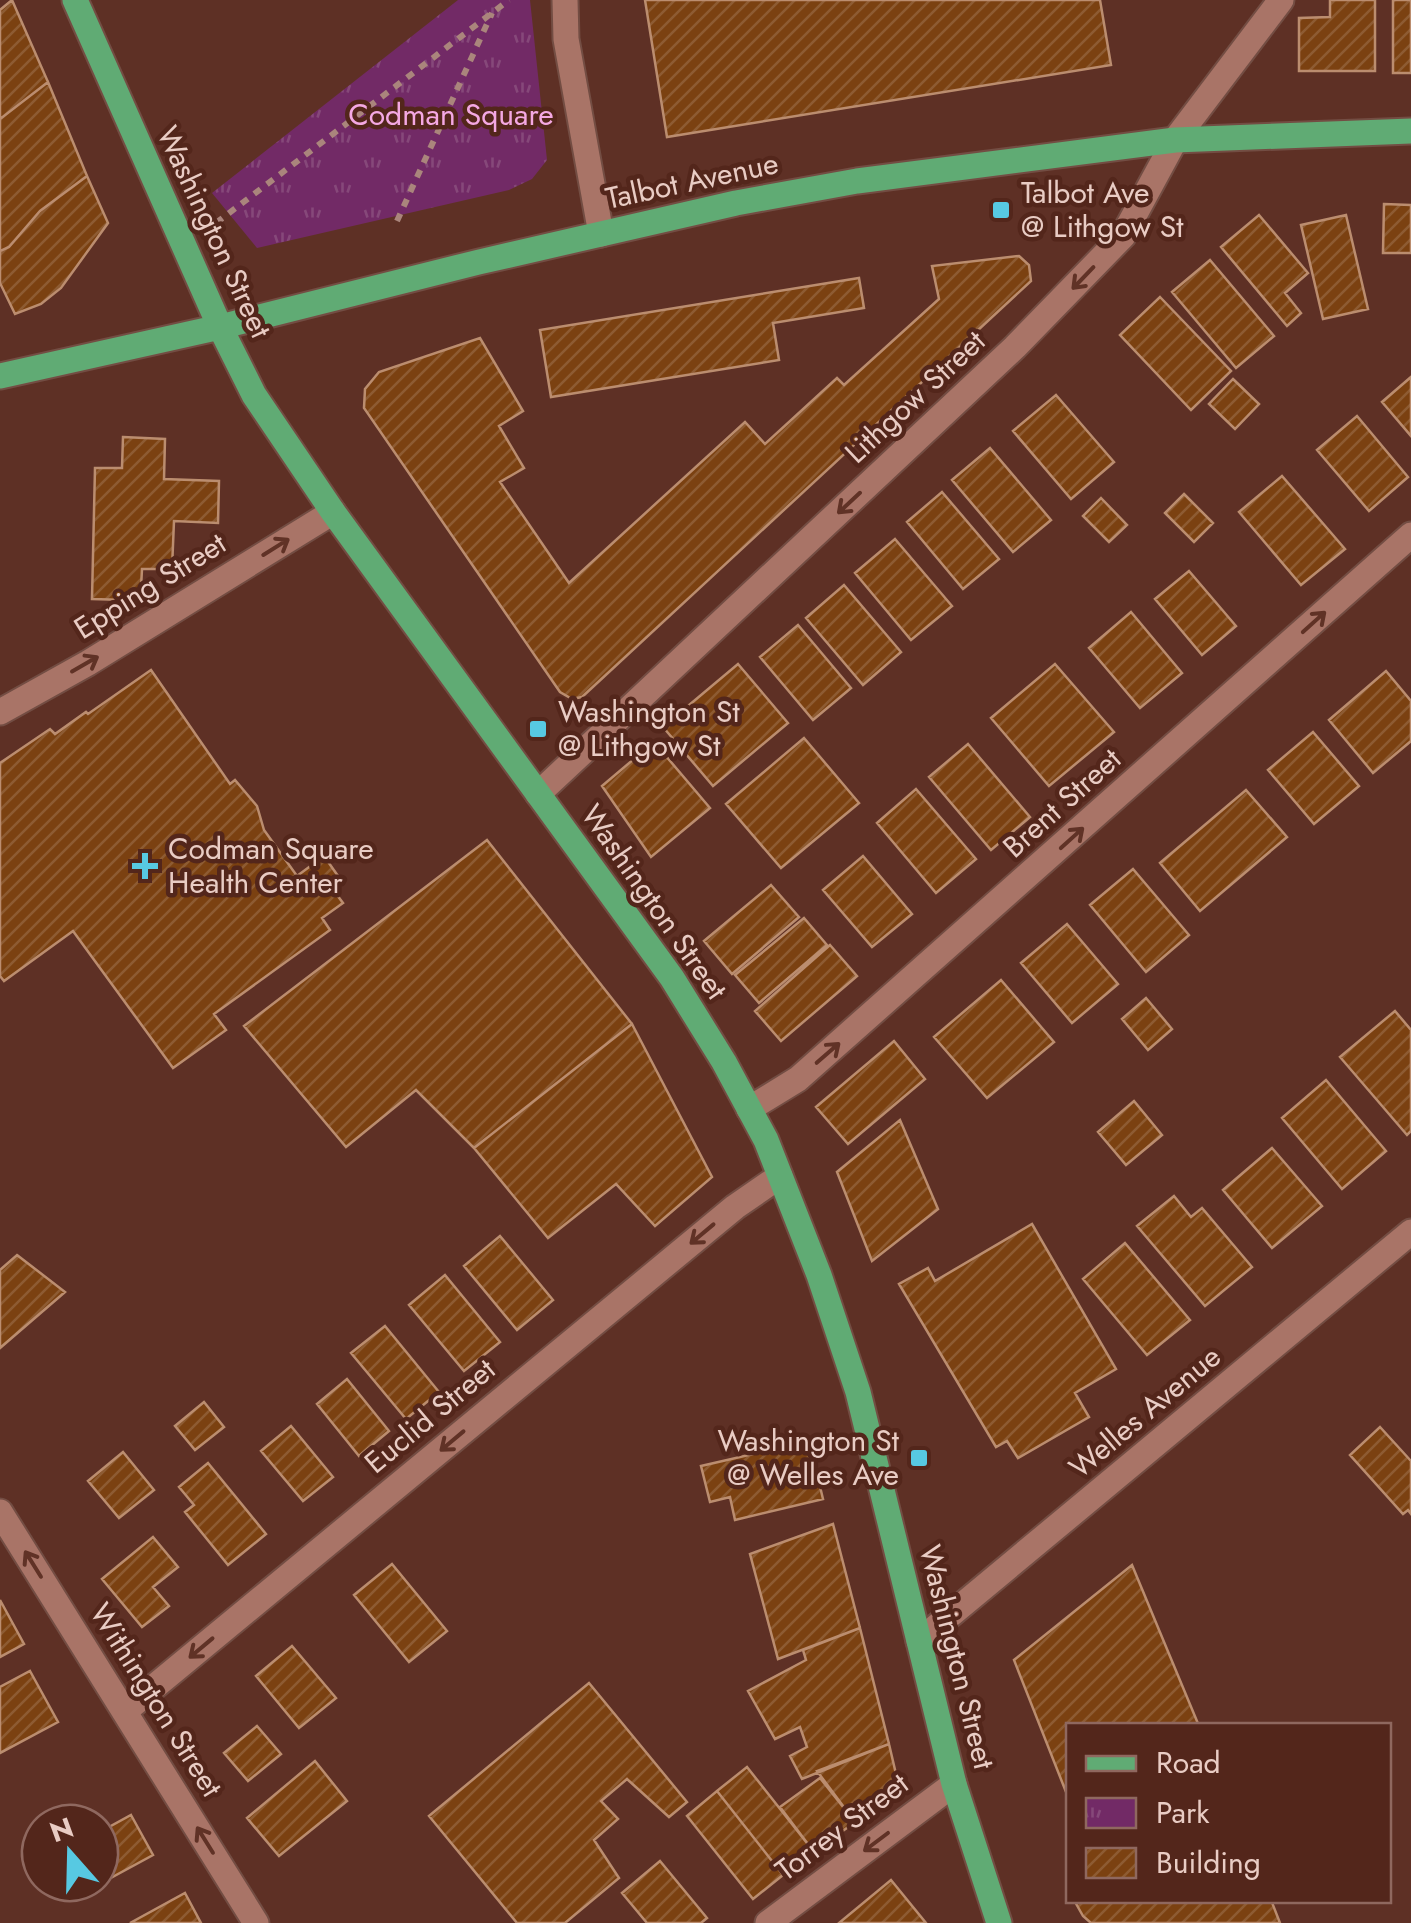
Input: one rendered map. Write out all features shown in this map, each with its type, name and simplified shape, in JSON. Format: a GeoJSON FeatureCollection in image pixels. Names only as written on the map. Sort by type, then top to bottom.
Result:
{"type":"FeatureCollection","features":[{"type":"Feature","properties":{"kind":"main road","name":"Washington Street"},"geometry":{"type":"LineString","coordinates":[[75,0],[254,395],[332,512],[672,978],[748,1109],[780,1176],[819,1275],[858,1392],[954,1784],[999,1923]]}},
{"type":"Feature","properties":{"kind":"main road","name":"Talbot Avenue"},"geometry":{"type":"LineString","coordinates":[[0,376],[736,203],[857,181],[1175,140],[1411,131]]}},
{"type":"Feature","properties":{"kind":"street"},"geometry":{"type":"LineString","coordinates":[[564,0],[566,39],[601,234]]}},
{"type":"Feature","properties":{"kind":"street","name":"Lithgow Street"},"geometry":{"type":"LineString","coordinates":[[538,794],[1015,348],[1123,236],[1175,140],[1281,0]]}},
{"type":"Feature","properties":{"kind":"street","name":"Epping Street"},"geometry":{"type":"LineString","coordinates":[[0,712],[88,663],[332,512]]}},
{"type":"Feature","properties":{"kind":"street","name":"Brent Street"},"geometry":{"type":"LineString","coordinates":[[748,1109],[798,1079],[1411,535]]}},
{"type":"Feature","properties":{"kind":"street","name":"Euclid Street"},"geometry":{"type":"LineString","coordinates":[[126,1711],[735,1207],[780,1176]]}},
{"type":"Feature","properties":{"kind":"street","name":"Welles Avenue"},"geometry":{"type":"LineString","coordinates":[[919,1641],[1411,1232]]}},
{"type":"Feature","properties":{"kind":"street","name":"Withington Street"},"geometry":{"type":"LineString","coordinates":[[0,1512],[256,1923]]}},
{"type":"Feature","properties":{"kind":"street","name":"Torrey Street"},"geometry":{"type":"LineString","coordinates":[[768,1923],[954,1784]]}},
{"type":"Feature","properties":{"kind":"path"},"geometry":{"type":"LineString","coordinates":[[216,223],[509,0]]}},
{"type":"Feature","properties":{"kind":"path"},"geometry":{"type":"LineString","coordinates":[[397,220],[492,12]]}},
{"type":"Feature","properties":{"kind":"green space","name":"Codman Square"},"geometry":{"type":"Polygon","coordinates":[[[458,0],[530,0],[547,160],[532,179],[509,190],[257,248],[212,193],[458,0]]]}},
{"type":"Feature","properties":{"kind":"building"},"geometry":{"type":"Polygon","coordinates":[[[12,0],[48,82],[0,119],[0,10],[12,0]]]}},
{"type":"Feature","properties":{"kind":"building"},"geometry":{"type":"Polygon","coordinates":[[[645,0],[1100,0],[1111,65],[667,137],[645,0]]]}},
{"type":"Feature","properties":{"kind":"building"},"geometry":{"type":"Polygon","coordinates":[[[1330,0],[1375,0],[1375,71],[1299,71],[1299,18],[1330,17],[1330,0]]]}},
{"type":"Feature","properties":{"kind":"building"},"geometry":{"type":"Polygon","coordinates":[[[1393,0],[1411,0],[1411,73],[1393,73],[1393,0]]]}},
{"type":"Feature","properties":{"kind":"building"},"geometry":{"type":"Polygon","coordinates":[[[48,82],[87,176],[40,211],[9,247],[0,251],[0,119],[48,82]]]}},
{"type":"Feature","properties":{"kind":"building"},"geometry":{"type":"Polygon","coordinates":[[[87,176],[108,223],[61,288],[41,304],[15,314],[0,283],[0,251],[9,247],[40,211],[87,176]]]}},
{"type":"Feature","properties":{"kind":"building"},"geometry":{"type":"Polygon","coordinates":[[[1384,204],[1411,205],[1411,253],[1383,253],[1384,204]]]}},
{"type":"Feature","properties":{"kind":"building"},"geometry":{"type":"Polygon","coordinates":[[[1259,215],[1308,273],[1285,293],[1301,313],[1287,326],[1221,247],[1259,215]]]}},
{"type":"Feature","properties":{"kind":"building"},"geometry":{"type":"Polygon","coordinates":[[[1346,215],[1368,309],[1323,319],[1301,225],[1346,215]]]}},
{"type":"Feature","properties":{"kind":"building"},"geometry":{"type":"Polygon","coordinates":[[[1019,256],[1029,265],[1031,281],[582,697],[572,699],[560,692],[364,408],[365,389],[379,372],[480,338],[523,411],[499,426],[524,468],[500,482],[569,583],[745,422],[765,444],[837,378],[844,385],[939,299],[932,266],[1019,256]]]}},
{"type":"Feature","properties":{"kind":"building"},"geometry":{"type":"Polygon","coordinates":[[[1210,260],[1274,336],[1236,368],[1172,292],[1210,260]]]}},
{"type":"Feature","properties":{"kind":"building"},"geometry":{"type":"Polygon","coordinates":[[[859,278],[864,308],[773,323],[779,360],[551,397],[540,330],[859,278]]]}},
{"type":"Feature","properties":{"kind":"building"},"geometry":{"type":"Polygon","coordinates":[[[1160,297],[1231,371],[1191,410],[1120,335],[1160,297]]]}},
{"type":"Feature","properties":{"kind":"building"},"geometry":{"type":"Polygon","coordinates":[[[1411,377],[1411,436],[1382,402],[1411,377]]]}},
{"type":"Feature","properties":{"kind":"building"},"geometry":{"type":"Polygon","coordinates":[[[1233,379],[1259,404],[1235,429],[1209,404],[1233,379]]]}},
{"type":"Feature","properties":{"kind":"building"},"geometry":{"type":"Polygon","coordinates":[[[1056,395],[1114,462],[1071,499],[1013,431],[1056,395]]]}},
{"type":"Feature","properties":{"kind":"building"},"geometry":{"type":"Polygon","coordinates":[[[1357,416],[1408,477],[1369,511],[1317,450],[1357,416]]]}},
{"type":"Feature","properties":{"kind":"building"},"geometry":{"type":"Polygon","coordinates":[[[123,437],[165,439],[164,479],[219,481],[218,523],[174,521],[172,569],[142,569],[141,588],[126,600],[92,599],[95,468],[122,468],[123,437]]]}},
{"type":"Feature","properties":{"kind":"building"},"geometry":{"type":"Polygon","coordinates":[[[990,448],[1051,520],[1013,552],[952,480],[990,448]]]}},
{"type":"Feature","properties":{"kind":"building"},"geometry":{"type":"Polygon","coordinates":[[[1282,476],[1345,549],[1301,585],[1239,512],[1282,476]]]}},
{"type":"Feature","properties":{"kind":"building"},"geometry":{"type":"Polygon","coordinates":[[[942,492],[999,559],[963,589],[907,522],[942,492]]]}},
{"type":"Feature","properties":{"kind":"building"},"geometry":{"type":"Polygon","coordinates":[[[1184,494],[1213,523],[1194,542],[1165,513],[1184,494]]]}},
{"type":"Feature","properties":{"kind":"building"},"geometry":{"type":"Polygon","coordinates":[[[1101,498],[1127,525],[1109,542],[1083,516],[1101,498]]]}},
{"type":"Feature","properties":{"kind":"building"},"geometry":{"type":"Polygon","coordinates":[[[895,539],[952,606],[911,640],[855,573],[895,539]]]}},
{"type":"Feature","properties":{"kind":"building"},"geometry":{"type":"Polygon","coordinates":[[[1189,571],[1236,626],[1202,655],[1155,599],[1189,571]]]}},
{"type":"Feature","properties":{"kind":"building"},"geometry":{"type":"Polygon","coordinates":[[[844,585],[901,652],[863,685],[806,618],[844,585]]]}},
{"type":"Feature","properties":{"kind":"building"},"geometry":{"type":"Polygon","coordinates":[[[1131,612],[1182,673],[1140,708],[1089,648],[1131,612]]]}},
{"type":"Feature","properties":{"kind":"building"},"geometry":{"type":"Polygon","coordinates":[[[798,625],[851,688],[813,720],[760,657],[798,625]]]}},
{"type":"Feature","properties":{"kind":"building"},"geometry":{"type":"Polygon","coordinates":[[[738,664],[788,723],[713,786],[663,727],[738,664]]]}},
{"type":"Feature","properties":{"kind":"building"},"geometry":{"type":"Polygon","coordinates":[[[1055,664],[1114,732],[1049,786],[991,718],[1055,664]]]}},
{"type":"Feature","properties":{"kind":"building","name":"Codman Square Health Center"},"geometry":{"type":"Polygon","coordinates":[[[151,670],[230,784],[235,780],[257,806],[264,830],[297,876],[324,856],[338,876],[328,883],[343,903],[322,918],[330,930],[214,1014],[226,1030],[173,1068],[73,931],[4,981],[0,976],[0,763],[50,729],[55,734],[88,714],[151,670]]]}},
{"type":"Feature","properties":{"kind":"building"},"geometry":{"type":"Polygon","coordinates":[[[1386,671],[1411,701],[1411,741],[1373,773],[1329,720],[1386,671]]]}},
{"type":"Feature","properties":{"kind":"building"},"geometry":{"type":"Polygon","coordinates":[[[1313,732],[1359,786],[1314,824],[1268,770],[1313,732]]]}},
{"type":"Feature","properties":{"kind":"building"},"geometry":{"type":"Polygon","coordinates":[[[804,738],[859,803],[781,868],[726,804],[804,738]]]}},
{"type":"Feature","properties":{"kind":"building"},"geometry":{"type":"Polygon","coordinates":[[[654,742],[710,808],[651,857],[602,786],[654,742]]]}},
{"type":"Feature","properties":{"kind":"building"},"geometry":{"type":"Polygon","coordinates":[[[968,744],[1030,817],[991,850],[929,777],[968,744]]]}},
{"type":"Feature","properties":{"kind":"building"},"geometry":{"type":"Polygon","coordinates":[[[916,789],[976,859],[936,893],[877,823],[916,789]]]}},
{"type":"Feature","properties":{"kind":"building"},"geometry":{"type":"Polygon","coordinates":[[[1246,790],[1287,837],[1200,911],[1160,863],[1246,790]]]}},
{"type":"Feature","properties":{"kind":"building"},"geometry":{"type":"Polygon","coordinates":[[[487,840],[632,1024],[474,1148],[416,1090],[346,1147],[244,1026],[487,840]]]}},
{"type":"Feature","properties":{"kind":"building"},"geometry":{"type":"Polygon","coordinates":[[[863,856],[912,914],[872,947],[823,890],[863,856]]]}},
{"type":"Feature","properties":{"kind":"building"},"geometry":{"type":"Polygon","coordinates":[[[1133,869],[1189,935],[1146,972],[1090,905],[1133,869]]]}},
{"type":"Feature","properties":{"kind":"building"},"geometry":{"type":"Polygon","coordinates":[[[771,885],[799,917],[732,974],[704,941],[771,885]]]}},
{"type":"Feature","properties":{"kind":"building"},"geometry":{"type":"Polygon","coordinates":[[[804,918],[827,945],[759,1003],[735,975],[804,918]]]}},
{"type":"Feature","properties":{"kind":"building"},"geometry":{"type":"Polygon","coordinates":[[[1067,924],[1118,984],[1072,1023],[1021,963],[1067,924]]]}},
{"type":"Feature","properties":{"kind":"building"},"geometry":{"type":"Polygon","coordinates":[[[830,945],[857,976],[781,1041],[755,1011],[830,945]]]}},
{"type":"Feature","properties":{"kind":"building"},"geometry":{"type":"Polygon","coordinates":[[[1001,980],[1054,1042],[987,1098],[934,1037],[1001,980]]]}},
{"type":"Feature","properties":{"kind":"building"},"geometry":{"type":"Polygon","coordinates":[[[1146,998],[1172,1029],[1148,1050],[1122,1019],[1146,998]]]}},
{"type":"Feature","properties":{"kind":"building"},"geometry":{"type":"Polygon","coordinates":[[[1395,1011],[1411,1030],[1411,1131],[1407,1135],[1340,1057],[1395,1011]]]}},
{"type":"Feature","properties":{"kind":"building"},"geometry":{"type":"Polygon","coordinates":[[[632,1024],[712,1177],[655,1226],[616,1184],[548,1238],[474,1148],[632,1024]]]}},
{"type":"Feature","properties":{"kind":"building"},"geometry":{"type":"Polygon","coordinates":[[[894,1041],[925,1079],[848,1144],[816,1107],[894,1041]]]}},
{"type":"Feature","properties":{"kind":"building"},"geometry":{"type":"Polygon","coordinates":[[[1326,1080],[1386,1151],[1342,1189],[1282,1118],[1326,1080]]]}},
{"type":"Feature","properties":{"kind":"building"},"geometry":{"type":"Polygon","coordinates":[[[1134,1101],[1162,1135],[1126,1165],[1098,1132],[1134,1101]]]}},
{"type":"Feature","properties":{"kind":"building"},"geometry":{"type":"Polygon","coordinates":[[[900,1120],[938,1209],[872,1261],[837,1172],[900,1120]]]}},
{"type":"Feature","properties":{"kind":"building"},"geometry":{"type":"Polygon","coordinates":[[[1272,1148],[1322,1206],[1272,1248],[1223,1190],[1272,1148]]]}},
{"type":"Feature","properties":{"kind":"building"},"geometry":{"type":"Polygon","coordinates":[[[1174,1196],[1191,1217],[1202,1208],[1252,1267],[1205,1306],[1137,1226],[1174,1196]]]}},
{"type":"Feature","properties":{"kind":"building"},"geometry":{"type":"Polygon","coordinates":[[[1032,1224],[1116,1369],[1075,1393],[1089,1417],[1018,1458],[1007,1441],[996,1447],[899,1284],[928,1268],[935,1281],[1032,1224]]]}},
{"type":"Feature","properties":{"kind":"building"},"geometry":{"type":"Polygon","coordinates":[[[500,1236],[553,1300],[517,1330],[464,1266],[500,1236]]]}},
{"type":"Feature","properties":{"kind":"building"},"geometry":{"type":"Polygon","coordinates":[[[1125,1243],[1190,1320],[1147,1355],[1083,1279],[1125,1243]]]}},
{"type":"Feature","properties":{"kind":"building"},"geometry":{"type":"Polygon","coordinates":[[[17,1255],[65,1292],[0,1348],[0,1270],[17,1255]]]}},
{"type":"Feature","properties":{"kind":"building"},"geometry":{"type":"Polygon","coordinates":[[[445,1275],[500,1342],[464,1371],[409,1305],[445,1275]]]}},
{"type":"Feature","properties":{"kind":"building"},"geometry":{"type":"Polygon","coordinates":[[[385,1326],[439,1392],[406,1419],[351,1353],[385,1326]]]}},
{"type":"Feature","properties":{"kind":"building"},"geometry":{"type":"Polygon","coordinates":[[[347,1379],[389,1431],[359,1456],[317,1404],[347,1379]]]}},
{"type":"Feature","properties":{"kind":"building"},"geometry":{"type":"Polygon","coordinates":[[[204,1402],[224,1427],[195,1450],[175,1426],[204,1402]]]}},
{"type":"Feature","properties":{"kind":"building"},"geometry":{"type":"Polygon","coordinates":[[[291,1426],[333,1477],[303,1501],[261,1451],[291,1426]]]}},
{"type":"Feature","properties":{"kind":"building"},"geometry":{"type":"Polygon","coordinates":[[[1380,1427],[1411,1461],[1411,1514],[1408,1510],[1403,1514],[1350,1455],[1380,1427]]]}},
{"type":"Feature","properties":{"kind":"building"},"geometry":{"type":"Polygon","coordinates":[[[809,1441],[823,1499],[735,1520],[730,1497],[710,1502],[701,1466],[809,1441]]]}},
{"type":"Feature","properties":{"kind":"building"},"geometry":{"type":"Polygon","coordinates":[[[123,1452],[154,1490],[119,1518],[88,1481],[123,1452]]]}},
{"type":"Feature","properties":{"kind":"building"},"geometry":{"type":"Polygon","coordinates":[[[208,1463],[266,1534],[228,1565],[185,1512],[194,1505],[179,1487],[208,1463]]]}},
{"type":"Feature","properties":{"kind":"building"},"geometry":{"type":"Polygon","coordinates":[[[833,1524],[860,1628],[778,1659],[750,1554],[833,1524]]]}},
{"type":"Feature","properties":{"kind":"building"},"geometry":{"type":"Polygon","coordinates":[[[153,1537],[178,1567],[153,1587],[169,1606],[142,1627],[102,1579],[153,1537]]]}},
{"type":"Feature","properties":{"kind":"building"},"geometry":{"type":"Polygon","coordinates":[[[392,1564],[447,1631],[409,1662],[354,1595],[392,1564]]]}},
{"type":"Feature","properties":{"kind":"building"},"geometry":{"type":"Polygon","coordinates":[[[1132,1565],[1198,1723],[1066,1723],[1066,1792],[1014,1660],[1132,1565]]]}},
{"type":"Feature","properties":{"kind":"building"},"geometry":{"type":"Polygon","coordinates":[[[0,1600],[24,1644],[0,1657],[0,1600]]]}},
{"type":"Feature","properties":{"kind":"building"},"geometry":{"type":"Polygon","coordinates":[[[860,1628],[889,1744],[802,1779],[790,1756],[807,1747],[800,1727],[775,1739],[748,1691],[806,1660],[803,1650],[860,1628]]]}},
{"type":"Feature","properties":{"kind":"building"},"geometry":{"type":"Polygon","coordinates":[[[292,1646],[336,1698],[299,1728],[256,1676],[292,1646]]]}},
{"type":"Feature","properties":{"kind":"building"},"geometry":{"type":"Polygon","coordinates":[[[30,1671],[58,1722],[0,1753],[0,1687],[30,1671]]]}},
{"type":"Feature","properties":{"kind":"building"},"geometry":{"type":"Polygon","coordinates":[[[589,1683],[687,1802],[669,1817],[627,1779],[601,1801],[618,1819],[594,1840],[619,1878],[565,1923],[517,1923],[429,1816],[589,1683]]]}},
{"type":"Feature","properties":{"kind":"building"},"geometry":{"type":"Polygon","coordinates":[[[257,1726],[281,1754],[248,1781],[224,1753],[257,1726]]]}},
{"type":"Feature","properties":{"kind":"building"},"geometry":{"type":"Polygon","coordinates":[[[889,1744],[899,1787],[855,1822],[817,1771],[889,1744]]]}},
{"type":"Feature","properties":{"kind":"building"},"geometry":{"type":"Polygon","coordinates":[[[315,1761],[347,1801],[279,1856],[247,1818],[315,1761]]]}},
{"type":"Feature","properties":{"kind":"building"},"geometry":{"type":"Polygon","coordinates":[[[747,1767],[814,1852],[783,1875],[717,1791],[747,1767]]]}},
{"type":"Feature","properties":{"kind":"building"},"geometry":{"type":"Polygon","coordinates":[[[820,1778],[855,1822],[814,1852],[780,1807],[820,1778]]]}},
{"type":"Feature","properties":{"kind":"building"},"geometry":{"type":"Polygon","coordinates":[[[717,1791],[783,1875],[753,1899],[687,1816],[717,1791]]]}},
{"type":"Feature","properties":{"kind":"building"},"geometry":{"type":"Polygon","coordinates":[[[131,1815],[153,1855],[120,1873],[120,1821],[131,1815]]]}},
{"type":"Feature","properties":{"kind":"building"},"geometry":{"type":"Polygon","coordinates":[[[660,1861],[707,1918],[701,1923],[647,1923],[622,1893],[660,1861]]]}},
{"type":"Feature","properties":{"kind":"building"},"geometry":{"type":"Polygon","coordinates":[[[891,1880],[926,1923],[839,1923],[891,1880]]]}},
{"type":"Feature","properties":{"kind":"building"},"geometry":{"type":"Polygon","coordinates":[[[185,1893],[201,1923],[130,1923],[185,1893]]]}},
{"type":"Feature","properties":{"kind":"building"},"geometry":{"type":"Polygon","coordinates":[[[1076,1903],[1272,1903],[1280,1923],[1091,1923],[1076,1903]]]}},
{"type":"Feature","properties":{"kind":"place","name":"Talbot Ave @ Lithgow St"},"geometry":{"type":"Point","coordinates":[1001,210]}},
{"type":"Feature","properties":{"kind":"place","name":"Washington St @ Lithgow St"},"geometry":{"type":"Point","coordinates":[538,729]}},
{"type":"Feature","properties":{"kind":"place","name":"Codman Square Health Center"},"geometry":{"type":"Point","coordinates":[145,866]}},
{"type":"Feature","properties":{"kind":"place","name":"Washington St @ Welles Ave"},"geometry":{"type":"Point","coordinates":[919,1458]}}]}
